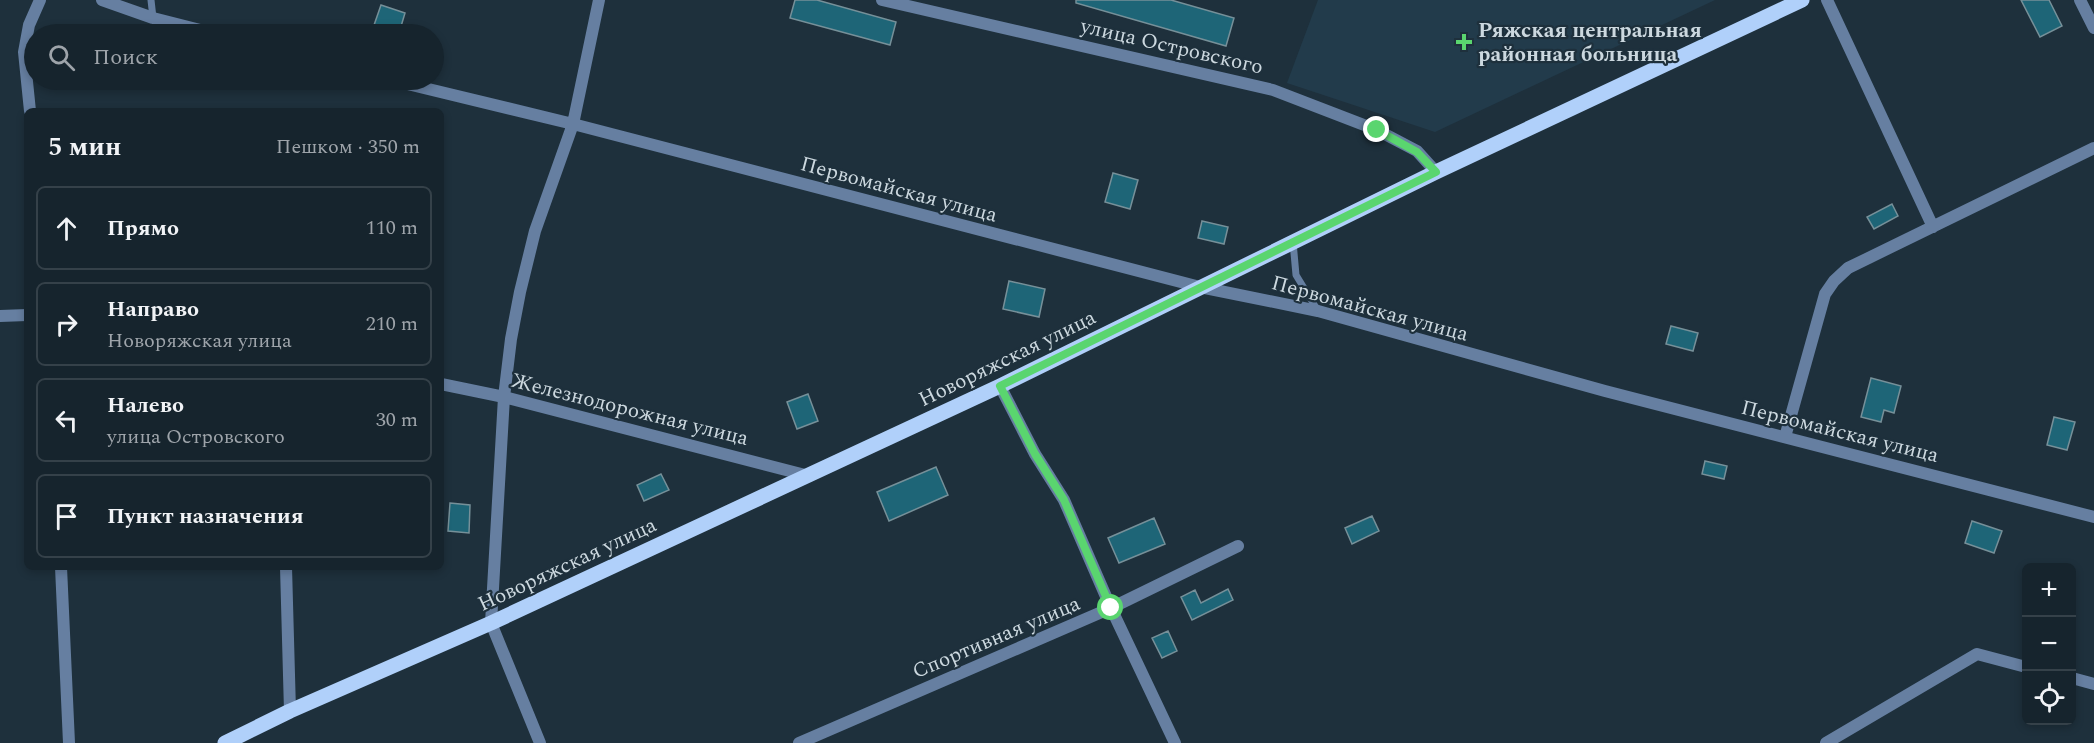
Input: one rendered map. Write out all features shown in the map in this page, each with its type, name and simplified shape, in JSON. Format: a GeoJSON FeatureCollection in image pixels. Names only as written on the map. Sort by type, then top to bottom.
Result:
{"type":"FeatureCollection","features":[{"type":"Feature","properties":{"kind":"main road","name":"Новоряжская улица"},"geometry":{"type":"LineString","coordinates":[[225,743],[290,711],[491,623],[809,476],[1000,386],[1436,172],[1802,0]]}},
{"type":"Feature","properties":{"kind":"street"},"geometry":{"type":"LineString","coordinates":[[29,24],[40,0]]}},
{"type":"Feature","properties":{"kind":"street"},"geometry":{"type":"LineString","coordinates":[[102,0],[177,24]]}},
{"type":"Feature","properties":{"kind":"street"},"geometry":{"type":"LineString","coordinates":[[540,743],[491,623],[504,397],[511,339],[520,292],[535,231],[573,124],[599,0]]}},
{"type":"Feature","properties":{"kind":"street","name":"улица Островского"},"geometry":{"type":"LineString","coordinates":[[882,0],[1273,90],[1377,130],[1417,152],[1436,172]]}},
{"type":"Feature","properties":{"kind":"street"},"geometry":{"type":"LineString","coordinates":[[1827,0],[1933,226]]}},
{"type":"Feature","properties":{"kind":"street"},"geometry":{"type":"LineString","coordinates":[[2080,0],[2094,28]]}},
{"type":"Feature","properties":{"kind":"street"},"geometry":{"type":"LineString","coordinates":[[28,90],[30,108]]}},
{"type":"Feature","properties":{"kind":"street","name":"Первомайская улица"},"geometry":{"type":"LineString","coordinates":[[432,90],[573,124],[1200,287],[1318,311],[1605,391],[2094,517]]}},
{"type":"Feature","properties":{"kind":"street"},"geometry":{"type":"LineString","coordinates":[[1785,437],[1825,294],[1834,281],[1848,268],[2094,148]]}},
{"type":"Feature","properties":{"kind":"street"},"geometry":{"type":"LineString","coordinates":[[0,316],[24,315]]}},
{"type":"Feature","properties":{"kind":"street","name":"Железнодорожная улица"},"geometry":{"type":"LineString","coordinates":[[444,385],[504,397],[809,476]]}},
{"type":"Feature","properties":{"kind":"street"},"geometry":{"type":"LineString","coordinates":[[1000,386],[1035,454],[1064,500],[1111,608],[1175,743]]}},
{"type":"Feature","properties":{"kind":"street","name":"Спортивная улица"},"geometry":{"type":"LineString","coordinates":[[799,743],[1111,608],[1238,546]]}},
{"type":"Feature","properties":{"kind":"street"},"geometry":{"type":"LineString","coordinates":[[62,570],[69,743]]}},
{"type":"Feature","properties":{"kind":"street"},"geometry":{"type":"LineString","coordinates":[[286,570],[290,711]]}},
{"type":"Feature","properties":{"kind":"street"},"geometry":{"type":"LineString","coordinates":[[1826,743],[1977,654],[2022,666]]}},
{"type":"Feature","properties":{"kind":"street"},"geometry":{"type":"LineString","coordinates":[[2076,679],[2094,684]]}},
{"type":"Feature","properties":{"kind":"lane"},"geometry":{"type":"LineString","coordinates":[[151,0],[153,18]]}},
{"type":"Feature","properties":{"kind":"lane"},"geometry":{"type":"LineString","coordinates":[[1293,242],[1296,275],[1318,311]]}},
{"type":"Feature","properties":{"kind":"shaded area","name":"Ряжская центральная районная больница"},"geometry":{"type":"Polygon","coordinates":[[[1318,0],[1715,0],[1435,132],[1287,83],[1318,0]]]}},
{"type":"Feature","properties":{"kind":"building"},"geometry":{"type":"Polygon","coordinates":[[[795,0],[817,0],[896,22],[890,45],[790,18],[795,0]]]}},
{"type":"Feature","properties":{"kind":"building"},"geometry":{"type":"Polygon","coordinates":[[[1076,0],[1171,0],[1234,18],[1226,46],[1076,3],[1076,0]]]}},
{"type":"Feature","properties":{"kind":"building"},"geometry":{"type":"Polygon","coordinates":[[[2021,0],[2049,0],[2062,26],[2040,37],[2021,0]]]}},
{"type":"Feature","properties":{"kind":"building"},"geometry":{"type":"Polygon","coordinates":[[[381,5],[405,13],[402,24],[374,24],[381,5]]]}},
{"type":"Feature","properties":{"kind":"building"},"geometry":{"type":"Polygon","coordinates":[[[1113,173],[1138,180],[1130,209],[1105,202],[1113,173]]]}},
{"type":"Feature","properties":{"kind":"building"},"geometry":{"type":"Polygon","coordinates":[[[1892,204],[1898,216],[1874,229],[1867,217],[1892,204]]]}},
{"type":"Feature","properties":{"kind":"building"},"geometry":{"type":"Polygon","coordinates":[[[1202,221],[1228,227],[1224,244],[1198,238],[1202,221]]]}},
{"type":"Feature","properties":{"kind":"building"},"geometry":{"type":"Polygon","coordinates":[[[1009,281],[1045,289],[1039,317],[1003,309],[1009,281]]]}},
{"type":"Feature","properties":{"kind":"building"},"geometry":{"type":"Polygon","coordinates":[[[1671,326],[1698,333],[1693,351],[1666,344],[1671,326]]]}},
{"type":"Feature","properties":{"kind":"building"},"geometry":{"type":"Polygon","coordinates":[[[1871,378],[1901,386],[1894,413],[1884,410],[1881,422],[1861,417],[1871,378]]]}},
{"type":"Feature","properties":{"kind":"building"},"geometry":{"type":"Polygon","coordinates":[[[808,394],[818,421],[797,429],[787,402],[808,394]]]}},
{"type":"Feature","properties":{"kind":"building"},"geometry":{"type":"Polygon","coordinates":[[[2054,417],[2075,422],[2067,450],[2047,445],[2054,417]]]}},
{"type":"Feature","properties":{"kind":"building"},"geometry":{"type":"Polygon","coordinates":[[[1705,461],[1727,466],[1724,479],[1702,474],[1705,461]]]}},
{"type":"Feature","properties":{"kind":"building"},"geometry":{"type":"Polygon","coordinates":[[[936,467],[948,495],[889,521],[877,492],[936,467]]]}},
{"type":"Feature","properties":{"kind":"building"},"geometry":{"type":"Polygon","coordinates":[[[661,474],[669,490],[644,501],[637,485],[661,474]]]}},
{"type":"Feature","properties":{"kind":"building"},"geometry":{"type":"Polygon","coordinates":[[[450,503],[470,505],[469,533],[448,531],[450,503]]]}},
{"type":"Feature","properties":{"kind":"building"},"geometry":{"type":"Polygon","coordinates":[[[1372,516],[1379,531],[1352,544],[1345,528],[1372,516]]]}},
{"type":"Feature","properties":{"kind":"building"},"geometry":{"type":"Polygon","coordinates":[[[1154,518],[1165,544],[1119,563],[1108,538],[1154,518]]]}},
{"type":"Feature","properties":{"kind":"building"},"geometry":{"type":"Polygon","coordinates":[[[1972,521],[2002,531],[1994,553],[1965,543],[1972,521]]]}},
{"type":"Feature","properties":{"kind":"building"},"geometry":{"type":"Polygon","coordinates":[[[1228,589],[1233,600],[1192,620],[1181,597],[1195,590],[1201,603],[1228,589]]]}},
{"type":"Feature","properties":{"kind":"building"},"geometry":{"type":"Polygon","coordinates":[[[1168,631],[1177,651],[1162,658],[1152,638],[1168,631]]]}},
{"type":"Feature","properties":{"kind":"place","name":"Ряжская центральная районная больница"},"geometry":{"type":"Point","coordinates":[1464,42]}},
{"type":"Feature","properties":{"kind":"route"},"geometry":{"type":"LineString","coordinates":[[1111,608],[1064,500],[1035,454],[1000,386],[1436,172],[1417,152],[1377,130]]}}]}
